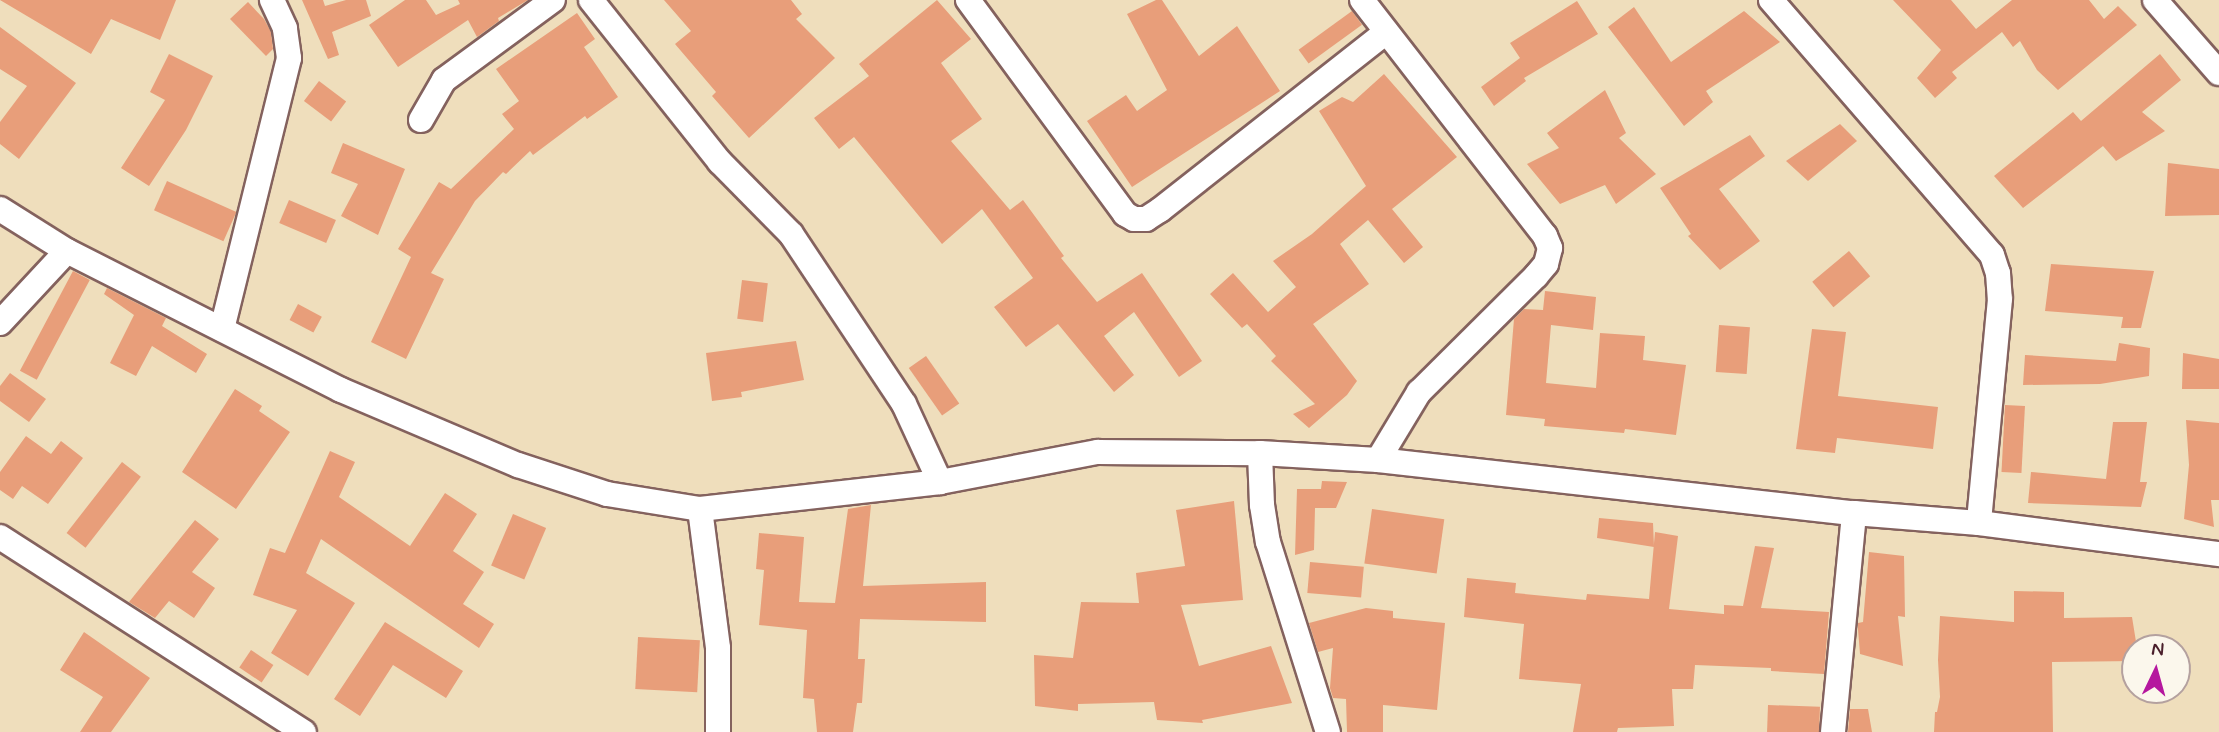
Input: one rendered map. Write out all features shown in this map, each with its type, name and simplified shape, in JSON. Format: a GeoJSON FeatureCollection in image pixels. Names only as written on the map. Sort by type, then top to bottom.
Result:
{"type":"FeatureCollection","features":[{"type":"Feature","properties":{"kind":"street"},"geometry":{"type":"LineString","coordinates":[[222,329],[289,58],[285,28],[272,0]]}},
{"type":"Feature","properties":{"kind":"street"},"geometry":{"type":"LineString","coordinates":[[421,120],[444,80],[553,0]]}},
{"type":"Feature","properties":{"kind":"street"},"geometry":{"type":"LineString","coordinates":[[591,0],[720,162],[791,234],[904,404],[940,482]]}},
{"type":"Feature","properties":{"kind":"street"},"geometry":{"type":"LineString","coordinates":[[968,0],[1125,214],[1134,219],[1146,219],[1160,210],[1385,32]]}},
{"type":"Feature","properties":{"kind":"street"},"geometry":{"type":"LineString","coordinates":[[1362,0],[1545,236],[1550,248],[1546,264],[1536,276],[1419,392],[1378,460]]}},
{"type":"Feature","properties":{"kind":"street"},"geometry":{"type":"LineString","coordinates":[[1770,0],[1992,256],[1998,273],[2000,299],[1979,523]]}},
{"type":"Feature","properties":{"kind":"street"},"geometry":{"type":"LineString","coordinates":[[2155,0],[2219,73]]}},
{"type":"Feature","properties":{"kind":"street"},"geometry":{"type":"LineString","coordinates":[[0,209],[67,251],[341,390],[518,465],[607,494],[700,509],[940,482],[1098,452],[1260,453],[1378,460],[1854,513],[1979,523],[2219,554]]}},
{"type":"Feature","properties":{"kind":"street"},"geometry":{"type":"LineString","coordinates":[[0,323],[67,251]]}},
{"type":"Feature","properties":{"kind":"street"},"geometry":{"type":"LineString","coordinates":[[1260,453],[1262,505],[1268,542],[1328,732]]}},
{"type":"Feature","properties":{"kind":"street"},"geometry":{"type":"LineString","coordinates":[[700,509],[718,648],[718,732]]}},
{"type":"Feature","properties":{"kind":"street"},"geometry":{"type":"LineString","coordinates":[[1833,732],[1854,513]]}},
{"type":"Feature","properties":{"kind":"street"},"geometry":{"type":"LineString","coordinates":[[0,537],[304,732]]}},
{"type":"Feature","properties":{"kind":"building"},"geometry":{"type":"Polygon","coordinates":[[[0,0],[176,0],[160,40],[111,19],[91,54],[0,0]]]}},
{"type":"Feature","properties":{"kind":"building"},"geometry":{"type":"Polygon","coordinates":[[[302,0],[323,0],[325,6],[346,0],[366,0],[371,16],[332,32],[339,55],[328,59],[302,0]]]}},
{"type":"Feature","properties":{"kind":"building"},"geometry":{"type":"Polygon","coordinates":[[[405,0],[426,0],[436,15],[460,4],[458,0],[528,0],[498,18],[499,21],[477,37],[468,20],[398,67],[369,25],[405,0]]]}},
{"type":"Feature","properties":{"kind":"building"},"geometry":{"type":"Polygon","coordinates":[[[664,0],[791,0],[802,14],[796,19],[835,58],[749,138],[712,96],[716,92],[675,44],[691,31],[664,0]]]}},
{"type":"Feature","properties":{"kind":"building"},"geometry":{"type":"Polygon","coordinates":[[[937,0],[971,39],[941,63],[982,119],[951,141],[1010,210],[1023,200],[1064,256],[1061,258],[1097,302],[1142,273],[1202,361],[1179,377],[1134,312],[1104,336],[1134,375],[1114,392],[1058,324],[1026,347],[994,307],[1033,278],[982,209],[942,244],[854,137],[839,149],[814,118],[869,76],[859,64],[937,0]]]}},
{"type":"Feature","properties":{"kind":"building"},"geometry":{"type":"Polygon","coordinates":[[[1156,0],[1162,0],[1199,56],[1237,26],[1280,91],[1132,187],[1087,121],[1126,95],[1137,111],[1167,90],[1127,14],[1156,0]]]}},
{"type":"Feature","properties":{"kind":"building"},"geometry":{"type":"Polygon","coordinates":[[[1893,0],[1951,0],[1976,29],[2012,0],[2089,0],[2104,19],[2118,6],[2137,25],[2058,90],[2037,70],[2020,41],[2013,47],[2002,32],[1952,72],[1957,78],[1935,98],[1917,78],[1941,50],[1893,0]]]}},
{"type":"Feature","properties":{"kind":"building"},"geometry":{"type":"Polygon","coordinates":[[[1577,1],[1598,34],[1524,78],[1526,81],[1494,106],[1481,87],[1520,58],[1510,43],[1577,1]]]}},
{"type":"Feature","properties":{"kind":"building"},"geometry":{"type":"Polygon","coordinates":[[[248,2],[264,19],[271,32],[273,49],[266,56],[230,19],[248,2]]]}},
{"type":"Feature","properties":{"kind":"building"},"geometry":{"type":"Polygon","coordinates":[[[1634,7],[1671,62],[1744,11],[1780,42],[1706,91],[1713,102],[1684,126],[1608,27],[1634,7]]]}},
{"type":"Feature","properties":{"kind":"building"},"geometry":{"type":"Polygon","coordinates":[[[1352,11],[1362,25],[1309,64],[1299,50],[1352,11]]]}},
{"type":"Feature","properties":{"kind":"building"},"geometry":{"type":"Polygon","coordinates":[[[577,13],[595,39],[584,47],[618,97],[587,119],[585,116],[533,155],[530,151],[506,174],[503,172],[475,201],[431,273],[444,279],[406,359],[371,342],[411,257],[398,249],[439,182],[451,189],[514,129],[502,114],[519,101],[496,69],[577,13]]]}},
{"type":"Feature","properties":{"kind":"building"},"geometry":{"type":"Polygon","coordinates":[[[0,27],[76,83],[19,159],[0,144],[0,122],[27,86],[0,69],[0,27]]]}},
{"type":"Feature","properties":{"kind":"building"},"geometry":{"type":"Polygon","coordinates":[[[169,54],[213,76],[186,130],[149,186],[121,168],[165,100],[150,92],[169,54]]]}},
{"type":"Feature","properties":{"kind":"building"},"geometry":{"type":"Polygon","coordinates":[[[2160,54],[2181,80],[2142,112],[2165,131],[2116,161],[2103,146],[2023,208],[1994,176],[2073,112],[2081,121],[2160,54]]]}},
{"type":"Feature","properties":{"kind":"building"},"geometry":{"type":"Polygon","coordinates":[[[1384,74],[1457,157],[1392,209],[1423,247],[1404,263],[1368,220],[1340,244],[1369,284],[1313,324],[1357,381],[1347,395],[1309,428],[1293,414],[1315,404],[1271,361],[1276,356],[1247,324],[1242,328],[1210,294],[1233,273],[1268,312],[1296,287],[1273,261],[1312,234],[1366,186],[1319,111],[1342,97],[1353,102],[1384,74]]]}},
{"type":"Feature","properties":{"kind":"building"},"geometry":{"type":"Polygon","coordinates":[[[319,81],[346,101],[331,121],[304,101],[319,81]]]}},
{"type":"Feature","properties":{"kind":"building"},"geometry":{"type":"Polygon","coordinates":[[[1605,90],[1626,133],[1619,138],[1656,174],[1616,204],[1605,185],[1560,204],[1527,164],[1559,148],[1547,133],[1605,90]]]}},
{"type":"Feature","properties":{"kind":"building"},"geometry":{"type":"Polygon","coordinates":[[[1840,124],[1857,141],[1808,181],[1786,161],[1840,124]]]}},
{"type":"Feature","properties":{"kind":"building"},"geometry":{"type":"Polygon","coordinates":[[[1750,135],[1765,156],[1719,189],[1760,241],[1720,270],[1688,236],[1691,234],[1660,188],[1750,135]]]}},
{"type":"Feature","properties":{"kind":"building"},"geometry":{"type":"Polygon","coordinates":[[[343,143],[405,169],[378,235],[341,216],[358,184],[331,173],[343,143]]]}},
{"type":"Feature","properties":{"kind":"building"},"geometry":{"type":"Polygon","coordinates":[[[2168,163],[2219,169],[2219,215],[2165,216],[2168,163]]]}},
{"type":"Feature","properties":{"kind":"building"},"geometry":{"type":"Polygon","coordinates":[[[167,181],[236,212],[223,241],[154,210],[167,181]]]}},
{"type":"Feature","properties":{"kind":"building"},"geometry":{"type":"Polygon","coordinates":[[[289,200],[336,220],[326,243],[279,223],[289,200]]]}},
{"type":"Feature","properties":{"kind":"building"},"geometry":{"type":"Polygon","coordinates":[[[1849,251],[1870,276],[1833,307],[1812,282],[1849,251]]]}},
{"type":"Feature","properties":{"kind":"building"},"geometry":{"type":"Polygon","coordinates":[[[2051,264],[2154,271],[2141,328],[2121,328],[2123,317],[2045,311],[2051,264]]]}},
{"type":"Feature","properties":{"kind":"building"},"geometry":{"type":"Polygon","coordinates":[[[73,271],[90,280],[37,380],[20,371],[73,271]]]}},
{"type":"Feature","properties":{"kind":"building"},"geometry":{"type":"Polygon","coordinates":[[[742,280],[768,283],[763,322],[737,319],[742,280]]]}},
{"type":"Feature","properties":{"kind":"building"},"geometry":{"type":"Polygon","coordinates":[[[107,288],[166,318],[162,326],[207,354],[196,373],[152,346],[136,376],[110,363],[134,315],[104,294],[107,288]]]}},
{"type":"Feature","properties":{"kind":"building"},"geometry":{"type":"Polygon","coordinates":[[[1545,291],[1596,297],[1593,330],[1551,325],[1546,383],[1596,388],[1600,333],[1645,336],[1643,360],[1686,365],[1676,435],[1625,429],[1624,433],[1544,426],[1545,419],[1506,415],[1514,319],[1524,309],[1543,310],[1545,291]]]}},
{"type":"Feature","properties":{"kind":"building"},"geometry":{"type":"Polygon","coordinates":[[[298,304],[322,317],[313,333],[290,320],[298,304]]]}},
{"type":"Feature","properties":{"kind":"building"},"geometry":{"type":"Polygon","coordinates":[[[1719,325],[1750,327],[1747,374],[1716,372],[1719,325]]]}},
{"type":"Feature","properties":{"kind":"building"},"geometry":{"type":"Polygon","coordinates":[[[1812,329],[1846,332],[1838,396],[1938,407],[1933,449],[1837,438],[1835,453],[1796,449],[1812,329]]]}},
{"type":"Feature","properties":{"kind":"building"},"geometry":{"type":"Polygon","coordinates":[[[796,341],[804,380],[741,392],[742,397],[712,401],[706,353],[796,341]]]}},
{"type":"Feature","properties":{"kind":"building"},"geometry":{"type":"Polygon","coordinates":[[[2119,343],[2150,348],[2149,376],[2100,384],[2023,385],[2025,355],[2116,361],[2119,343]]]}},
{"type":"Feature","properties":{"kind":"building"},"geometry":{"type":"Polygon","coordinates":[[[2183,353],[2219,359],[2219,389],[2182,389],[2183,353]]]}},
{"type":"Feature","properties":{"kind":"building"},"geometry":{"type":"Polygon","coordinates":[[[926,356],[959,404],[942,416],[909,368],[926,356]]]}},
{"type":"Feature","properties":{"kind":"building"},"geometry":{"type":"Polygon","coordinates":[[[10,373],[46,399],[29,422],[0,401],[0,386],[10,373]]]}},
{"type":"Feature","properties":{"kind":"building"},"geometry":{"type":"Polygon","coordinates":[[[235,389],[262,406],[259,411],[290,432],[236,509],[182,472],[235,389]]]}},
{"type":"Feature","properties":{"kind":"building"},"geometry":{"type":"Polygon","coordinates":[[[2005,405],[2025,406],[2021,473],[2001,472],[2005,405]]]}},
{"type":"Feature","properties":{"kind":"building"},"geometry":{"type":"Polygon","coordinates":[[[2186,420],[2219,423],[2219,500],[2211,500],[2214,527],[2184,519],[2189,465],[2186,420]]]}},
{"type":"Feature","properties":{"kind":"building"},"geometry":{"type":"Polygon","coordinates":[[[2113,422],[2147,422],[2140,482],[2147,482],[2141,507],[2028,503],[2031,472],[2106,479],[2113,422]]]}},
{"type":"Feature","properties":{"kind":"building"},"geometry":{"type":"Polygon","coordinates":[[[26,436],[51,454],[61,441],[83,458],[48,504],[22,486],[13,499],[0,490],[0,472],[26,436]]]}},
{"type":"Feature","properties":{"kind":"building"},"geometry":{"type":"Polygon","coordinates":[[[330,451],[355,462],[339,497],[410,546],[445,493],[477,514],[453,551],[484,572],[463,604],[494,624],[479,648],[321,539],[306,573],[355,603],[308,676],[271,653],[297,610],[253,595],[270,548],[285,553],[330,451]]]}},
{"type":"Feature","properties":{"kind":"building"},"geometry":{"type":"Polygon","coordinates":[[[122,462],[141,477],[86,548],[67,533],[122,462]]]}},
{"type":"Feature","properties":{"kind":"building"},"geometry":{"type":"Polygon","coordinates":[[[1322,481],[1347,482],[1336,508],[1315,508],[1314,550],[1295,555],[1297,489],[1321,489],[1322,481]]]}},
{"type":"Feature","properties":{"kind":"building"},"geometry":{"type":"Polygon","coordinates":[[[1234,501],[1243,600],[1181,605],[1199,666],[1271,646],[1292,703],[1202,720],[1203,723],[1157,720],[1154,702],[1078,704],[1078,711],[1035,706],[1034,655],[1073,658],[1081,602],[1139,603],[1136,573],[1185,566],[1176,510],[1234,501]]]}},
{"type":"Feature","properties":{"kind":"building"},"geometry":{"type":"Polygon","coordinates":[[[871,505],[863,586],[986,582],[986,622],[860,619],[858,659],[865,659],[862,703],[857,703],[853,732],[817,732],[814,699],[803,698],[807,630],[759,625],[764,570],[756,569],[759,533],[804,537],[799,602],[835,603],[848,509],[871,505]]]}},
{"type":"Feature","properties":{"kind":"building"},"geometry":{"type":"Polygon","coordinates":[[[1372,509],[1444,519],[1437,574],[1364,563],[1372,509]]]}},
{"type":"Feature","properties":{"kind":"building"},"geometry":{"type":"Polygon","coordinates":[[[513,514],[546,528],[524,580],[491,566],[513,514]]]}},
{"type":"Feature","properties":{"kind":"building"},"geometry":{"type":"Polygon","coordinates":[[[1599,518],[1653,523],[1654,547],[1597,538],[1599,518]]]}},
{"type":"Feature","properties":{"kind":"building"},"geometry":{"type":"Polygon","coordinates":[[[195,520],[219,539],[192,572],[215,588],[194,618],[169,601],[155,618],[129,602],[195,520]]]}},
{"type":"Feature","properties":{"kind":"building"},"geometry":{"type":"Polygon","coordinates":[[[1655,532],[1678,536],[1669,609],[1724,614],[1724,605],[1743,606],[1755,546],[1774,548],[1761,608],[1829,612],[1824,674],[1771,671],[1771,668],[1695,665],[1693,689],[1672,689],[1674,726],[1618,728],[1617,732],[1573,732],[1581,684],[1519,679],[1524,624],[1464,617],[1467,578],[1516,583],[1515,593],[1586,600],[1587,594],[1649,599],[1655,532]]]}},
{"type":"Feature","properties":{"kind":"building"},"geometry":{"type":"Polygon","coordinates":[[[1869,552],[1904,556],[1905,617],[1898,616],[1903,666],[1860,654],[1858,623],[1863,622],[1869,552]]]}},
{"type":"Feature","properties":{"kind":"building"},"geometry":{"type":"Polygon","coordinates":[[[1310,562],[1364,567],[1361,598],[1307,593],[1310,562]]]}},
{"type":"Feature","properties":{"kind":"building"},"geometry":{"type":"Polygon","coordinates":[[[2014,591],[2064,592],[2064,618],[2132,617],[2135,634],[2121,634],[2121,661],[2052,662],[2053,732],[1934,732],[1935,712],[1940,697],[1940,616],[2014,622],[2014,591]]]}},
{"type":"Feature","properties":{"kind":"building"},"geometry":{"type":"Polygon","coordinates":[[[1366,608],[1393,611],[1393,618],[1445,623],[1437,710],[1383,705],[1383,732],[1347,732],[1346,699],[1333,698],[1330,688],[1333,648],[1318,652],[1309,623],[1366,608]]]}},
{"type":"Feature","properties":{"kind":"building"},"geometry":{"type":"Polygon","coordinates":[[[385,622],[463,671],[446,698],[393,665],[360,716],[334,699],[385,622]]]}},
{"type":"Feature","properties":{"kind":"building"},"geometry":{"type":"Polygon","coordinates":[[[84,632],[150,678],[111,732],[80,732],[103,697],[60,670],[84,632]]]}},
{"type":"Feature","properties":{"kind":"building"},"geometry":{"type":"Polygon","coordinates":[[[638,637],[700,640],[697,692],[635,689],[638,637]]]}},
{"type":"Feature","properties":{"kind":"building"},"geometry":{"type":"Polygon","coordinates":[[[251,650],[273,665],[262,683],[239,667],[251,650]]]}},
{"type":"Feature","properties":{"kind":"building"},"geometry":{"type":"Polygon","coordinates":[[[1768,705],[1820,707],[1819,732],[1767,732],[1768,705]]]}},
{"type":"Feature","properties":{"kind":"building"},"geometry":{"type":"Polygon","coordinates":[[[1850,709],[1868,709],[1872,732],[1848,732],[1850,709]]]}}]}
